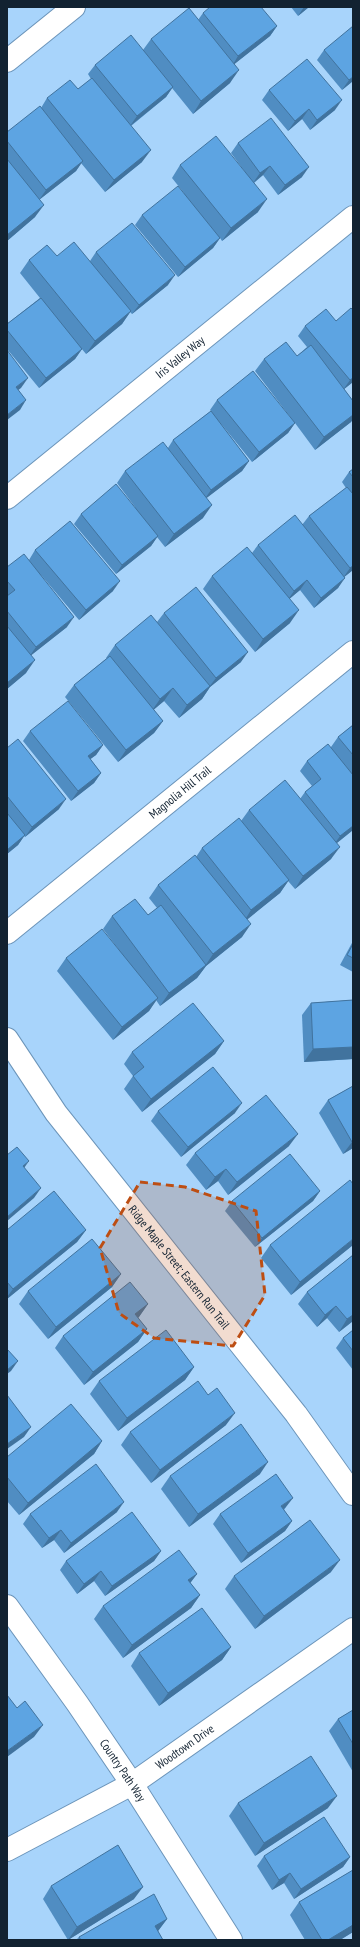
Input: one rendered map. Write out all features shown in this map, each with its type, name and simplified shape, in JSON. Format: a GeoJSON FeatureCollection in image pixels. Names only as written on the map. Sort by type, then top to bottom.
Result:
{"type":"FeatureCollection","features":[{"type":"Feature","properties":{"kind":"street"},"geometry":{"type":"LineString","coordinates":[[7,61],[74,7]]}},
{"type":"Feature","properties":{"kind":"street","name":"Iris Valley Way"},"geometry":{"type":"LineString","coordinates":[[7,498],[353,217]]}},
{"type":"Feature","properties":{"kind":"street","name":"Magnolia Hill Trail"},"geometry":{"type":"LineString","coordinates":[[7,933],[353,652]]}},
{"type":"Feature","properties":{"kind":"street","name":"Ridge Maple Street; Eastern Run Trail"},"geometry":{"type":"LineString","coordinates":[[7,1039],[56,1113],[296,1414],[353,1494]]}},
{"type":"Feature","properties":{"kind":"street","name":"Country Path Way"},"geometry":{"type":"LineString","coordinates":[[7,1606],[77,1703],[132,1784],[231,1940]]}},
{"type":"Feature","properties":{"kind":"street","name":"Woodtown Drive"},"geometry":{"type":"LineString","coordinates":[[7,1850],[132,1784],[353,1629]]}},
{"type":"Feature","properties":{"kind":"highlighted area"},"geometry":{"type":"Polygon","coordinates":[[[140,1182],[185,1187],[256,1211],[265,1295],[233,1346],[154,1338],[119,1313],[100,1248],[140,1182]]]}},
{"type":"Feature","properties":{"kind":"building"},"geometry":{"type":"Polygon","coordinates":[[[210,7],[261,7],[277,26],[238,56],[203,13],[210,7]]]}},
{"type":"Feature","properties":{"kind":"building"},"geometry":{"type":"Polygon","coordinates":[[[189,8],[239,70],[201,101],[151,39],[189,8]]]}},
{"type":"Feature","properties":{"kind":"building"},"geometry":{"type":"Polygon","coordinates":[[[353,26],[353,77],[349,80],[324,50],[353,26]]]}},
{"type":"Feature","properties":{"kind":"building"},"geometry":{"type":"Polygon","coordinates":[[[131,35],[173,87],[137,116],[95,65],[131,35]]]}},
{"type":"Feature","properties":{"kind":"building"},"geometry":{"type":"Polygon","coordinates":[[[307,59],[342,100],[317,120],[309,109],[295,121],[269,90],[307,59]]]}},
{"type":"Feature","properties":{"kind":"building"},"geometry":{"type":"Polygon","coordinates":[[[92,78],[151,150],[114,180],[47,98],[70,80],[78,89],[92,78]]]}},
{"type":"Feature","properties":{"kind":"building"},"geometry":{"type":"Polygon","coordinates":[[[40,106],[83,161],[46,190],[7,141],[7,132],[40,106]]]}},
{"type":"Feature","properties":{"kind":"building"},"geometry":{"type":"Polygon","coordinates":[[[271,118],[309,167],[285,185],[270,166],[260,173],[238,143],[271,118]]]}},
{"type":"Feature","properties":{"kind":"building"},"geometry":{"type":"Polygon","coordinates":[[[216,136],[267,199],[231,228],[180,165],[216,136]]]}},
{"type":"Feature","properties":{"kind":"building"},"geometry":{"type":"Polygon","coordinates":[[[7,159],[44,205],[7,235],[7,159]]]}},
{"type":"Feature","properties":{"kind":"building"},"geometry":{"type":"Polygon","coordinates":[[[178,186],[220,238],[185,267],[142,215],[178,186]]]}},
{"type":"Feature","properties":{"kind":"building"},"geometry":{"type":"Polygon","coordinates":[[[132,223],[175,275],[139,305],[96,252],[132,223]]]}},
{"type":"Feature","properties":{"kind":"building"},"geometry":{"type":"Polygon","coordinates":[[[74,242],[131,311],[95,341],[29,260],[47,245],[57,256],[74,242]]]}},
{"type":"Feature","properties":{"kind":"building"},"geometry":{"type":"Polygon","coordinates":[[[41,298],[82,349],[46,378],[7,330],[7,324],[41,298]]]}},
{"type":"Feature","properties":{"kind":"building"},"geometry":{"type":"Polygon","coordinates":[[[351,308],[353,310],[353,378],[350,380],[305,326],[326,309],[336,321],[351,308]]]}},
{"type":"Feature","properties":{"kind":"building"},"geometry":{"type":"Polygon","coordinates":[[[286,342],[297,356],[311,345],[353,401],[353,415],[324,437],[264,359],[286,342]]]}},
{"type":"Feature","properties":{"kind":"building"},"geometry":{"type":"Polygon","coordinates":[[[7,350],[28,378],[16,387],[26,400],[7,415],[7,350]]]}},
{"type":"Feature","properties":{"kind":"building"},"geometry":{"type":"Polygon","coordinates":[[[253,371],[295,423],[259,452],[217,400],[253,371]]]}},
{"type":"Feature","properties":{"kind":"building"},"geometry":{"type":"Polygon","coordinates":[[[211,411],[249,461],[211,490],[173,440],[211,411]]]}},
{"type":"Feature","properties":{"kind":"building"},"geometry":{"type":"Polygon","coordinates":[[[163,442],[212,505],[174,534],[125,471],[163,442]]]}},
{"type":"Feature","properties":{"kind":"building"},"geometry":{"type":"Polygon","coordinates":[[[353,469],[353,477],[349,472],[353,469]]]}},
{"type":"Feature","properties":{"kind":"building"},"geometry":{"type":"Polygon","coordinates":[[[116,484],[158,536],[122,565],[81,514],[116,484]]]}},
{"type":"Feature","properties":{"kind":"building"},"geometry":{"type":"Polygon","coordinates":[[[347,487],[353,494],[353,566],[350,568],[309,516],[347,487]]]}},
{"type":"Feature","properties":{"kind":"building"},"geometry":{"type":"Polygon","coordinates":[[[295,515],[345,578],[321,598],[307,580],[294,591],[258,545],[295,515]]]}},
{"type":"Feature","properties":{"kind":"building"},"geometry":{"type":"Polygon","coordinates":[[[70,521],[120,581],[86,610],[35,550],[70,521]]]}},
{"type":"Feature","properties":{"kind":"building"},"geometry":{"type":"Polygon","coordinates":[[[247,547],[299,610],[263,639],[212,576],[247,547]]]}},
{"type":"Feature","properties":{"kind":"building"},"geometry":{"type":"Polygon","coordinates":[[[24,554],[74,617],[36,647],[7,611],[7,596],[15,590],[7,581],[7,567],[24,554]]]}},
{"type":"Feature","properties":{"kind":"building"},"geometry":{"type":"Polygon","coordinates":[[[196,587],[248,652],[216,678],[164,613],[196,587]]]}},
{"type":"Feature","properties":{"kind":"building"},"geometry":{"type":"Polygon","coordinates":[[[151,615],[210,686],[187,705],[173,688],[160,699],[115,645],[151,615]]]}},
{"type":"Feature","properties":{"kind":"building"},"geometry":{"type":"Polygon","coordinates":[[[7,626],[35,660],[7,683],[7,626]]]}},
{"type":"Feature","properties":{"kind":"building"},"geometry":{"type":"Polygon","coordinates":[[[110,656],[163,721],[126,750],[74,685],[110,656]]]}},
{"type":"Feature","properties":{"kind":"building"},"geometry":{"type":"Polygon","coordinates":[[[68,701],[103,745],[88,756],[101,773],[78,791],[30,731],[68,701]]]}},
{"type":"Feature","properties":{"kind":"building"},"geometry":{"type":"Polygon","coordinates":[[[353,725],[353,755],[338,737],[353,725]]]}},
{"type":"Feature","properties":{"kind":"building"},"geometry":{"type":"Polygon","coordinates":[[[18,739],[66,799],[32,827],[7,796],[7,748],[18,739]]]}},
{"type":"Feature","properties":{"kind":"building"},"geometry":{"type":"Polygon","coordinates":[[[328,744],[353,775],[353,826],[340,836],[305,792],[321,779],[307,761],[328,744]]]}},
{"type":"Feature","properties":{"kind":"building"},"geometry":{"type":"Polygon","coordinates":[[[285,780],[340,847],[303,876],[249,810],[285,780]]]}},
{"type":"Feature","properties":{"kind":"building"},"geometry":{"type":"Polygon","coordinates":[[[7,813],[25,835],[7,850],[7,813]]]}},
{"type":"Feature","properties":{"kind":"building"},"geometry":{"type":"Polygon","coordinates":[[[239,818],[289,880],[251,910],[202,848],[239,818]]]}},
{"type":"Feature","properties":{"kind":"building"},"geometry":{"type":"Polygon","coordinates":[[[195,855],[251,924],[213,954],[158,885],[195,855]]]}},
{"type":"Feature","properties":{"kind":"building"},"geometry":{"type":"Polygon","coordinates":[[[135,899],[148,915],[161,905],[206,965],[169,993],[112,916],[135,899]]]}},
{"type":"Feature","properties":{"kind":"building"},"geometry":{"type":"Polygon","coordinates":[[[102,929],[158,998],[122,1027],[66,958],[102,929]]]}},
{"type":"Feature","properties":{"kind":"building"},"geometry":{"type":"Polygon","coordinates":[[[353,944],[353,958],[347,955],[353,944]]]}},
{"type":"Feature","properties":{"kind":"building"},"geometry":{"type":"Polygon","coordinates":[[[353,1000],[353,1047],[313,1049],[311,1003],[353,1000]]]}},
{"type":"Feature","properties":{"kind":"building"},"geometry":{"type":"Polygon","coordinates":[[[193,1003],[224,1041],[151,1099],[133,1076],[144,1067],[132,1052],[193,1003]]]}},
{"type":"Feature","properties":{"kind":"building"},"geometry":{"type":"Polygon","coordinates":[[[213,1067],[242,1103],[188,1147],[158,1111],[213,1067]]]}},
{"type":"Feature","properties":{"kind":"building"},"geometry":{"type":"Polygon","coordinates":[[[353,1086],[353,1141],[352,1142],[328,1100],[353,1086]]]}},
{"type":"Feature","properties":{"kind":"building"},"geometry":{"type":"Polygon","coordinates":[[[266,1095],[298,1134],[237,1182],[226,1169],[215,1177],[195,1153],[266,1095]]]}},
{"type":"Feature","properties":{"kind":"building"},"geometry":{"type":"Polygon","coordinates":[[[17,1147],[29,1161],[23,1166],[41,1188],[7,1217],[7,1155],[17,1147]]]}},
{"type":"Feature","properties":{"kind":"building"},"geometry":{"type":"Polygon","coordinates":[[[290,1154],[320,1191],[262,1238],[232,1201],[290,1154]]]}},
{"type":"Feature","properties":{"kind":"building"},"geometry":{"type":"Polygon","coordinates":[[[350,1180],[353,1184],[353,1239],[300,1282],[270,1245],[350,1180]]]}},
{"type":"Feature","properties":{"kind":"building"},"geometry":{"type":"Polygon","coordinates":[[[54,1191],[86,1230],[13,1289],[7,1282],[7,1230],[54,1191]]]}},
{"type":"Feature","properties":{"kind":"building"},"geometry":{"type":"Polygon","coordinates":[[[92,1239],[121,1274],[56,1327],[28,1291],[92,1239]]]}},
{"type":"Feature","properties":{"kind":"building"},"geometry":{"type":"Polygon","coordinates":[[[353,1255],[353,1315],[347,1319],[336,1306],[325,1315],[307,1292],[353,1255]]]}},
{"type":"Feature","properties":{"kind":"building"},"geometry":{"type":"Polygon","coordinates":[[[130,1282],[148,1304],[135,1314],[147,1329],[93,1372],[63,1336],[130,1282]]]}},
{"type":"Feature","properties":{"kind":"building"},"geometry":{"type":"Polygon","coordinates":[[[166,1330],[194,1367],[127,1418],[99,1381],[166,1330]]]}},
{"type":"Feature","properties":{"kind":"building"},"geometry":{"type":"Polygon","coordinates":[[[353,1330],[353,1351],[343,1338],[353,1330]]]}},
{"type":"Feature","properties":{"kind":"building"},"geometry":{"type":"Polygon","coordinates":[[[7,1349],[18,1361],[7,1370],[7,1349]]]}},
{"type":"Feature","properties":{"kind":"building"},"geometry":{"type":"Polygon","coordinates":[[[198,1381],[208,1395],[217,1388],[235,1413],[160,1470],[130,1432],[198,1381]]]}},
{"type":"Feature","properties":{"kind":"building"},"geometry":{"type":"Polygon","coordinates":[[[7,1395],[31,1427],[7,1444],[7,1395]]]}},
{"type":"Feature","properties":{"kind":"building"},"geometry":{"type":"Polygon","coordinates":[[[71,1404],[102,1441],[28,1503],[7,1477],[7,1457],[71,1404]]]}},
{"type":"Feature","properties":{"kind":"building"},"geometry":{"type":"Polygon","coordinates":[[[241,1424],[268,1462],[198,1514],[170,1476],[241,1424]]]}},
{"type":"Feature","properties":{"kind":"building"},"geometry":{"type":"Polygon","coordinates":[[[96,1464],[124,1502],[71,1543],[61,1530],[49,1538],[30,1514],[96,1464]]]}},
{"type":"Feature","properties":{"kind":"building"},"geometry":{"type":"Polygon","coordinates":[[[276,1474],[293,1498],[281,1506],[292,1521],[248,1553],[220,1514],[276,1474]]]}},
{"type":"Feature","properties":{"kind":"building"},"geometry":{"type":"Polygon","coordinates":[[[132,1512],[161,1551],[112,1586],[101,1571],[84,1584],[66,1561],[132,1512]]]}},
{"type":"Feature","properties":{"kind":"building"},"geometry":{"type":"Polygon","coordinates":[[[310,1520],[340,1560],[264,1616],[234,1576],[310,1520]]]}},
{"type":"Feature","properties":{"kind":"building"},"geometry":{"type":"Polygon","coordinates":[[[179,1550],[197,1574],[188,1580],[200,1595],[132,1645],[103,1606],[179,1550]]]}},
{"type":"Feature","properties":{"kind":"building"},"geometry":{"type":"Polygon","coordinates":[[[202,1608],[231,1647],[168,1693],[139,1653],[202,1608]]]}},
{"type":"Feature","properties":{"kind":"building"},"geometry":{"type":"Polygon","coordinates":[[[7,1695],[17,1708],[25,1701],[43,1725],[7,1751],[7,1695]]]}},
{"type":"Feature","properties":{"kind":"building"},"geometry":{"type":"Polygon","coordinates":[[[353,1710],[353,1744],[338,1719],[353,1710]]]}},
{"type":"Feature","properties":{"kind":"building"},"geometry":{"type":"Polygon","coordinates":[[[311,1756],[337,1796],[264,1843],[238,1803],[311,1756]]]}},
{"type":"Feature","properties":{"kind":"building"},"geometry":{"type":"Polygon","coordinates":[[[324,1817],[350,1857],[301,1889],[290,1873],[279,1880],[264,1856],[324,1817]]]}},
{"type":"Feature","properties":{"kind":"building"},"geometry":{"type":"Polygon","coordinates":[[[118,1845],[143,1887],[77,1927],[51,1886],[118,1845]]]}},
{"type":"Feature","properties":{"kind":"building"},"geometry":{"type":"Polygon","coordinates":[[[353,1870],[353,1925],[328,1940],[322,1940],[299,1902],[353,1870]]]}},
{"type":"Feature","properties":{"kind":"building"},"geometry":{"type":"Polygon","coordinates":[[[154,1894],[167,1919],[155,1926],[163,1940],[81,1940],[79,1937],[154,1894]]]}}]}
